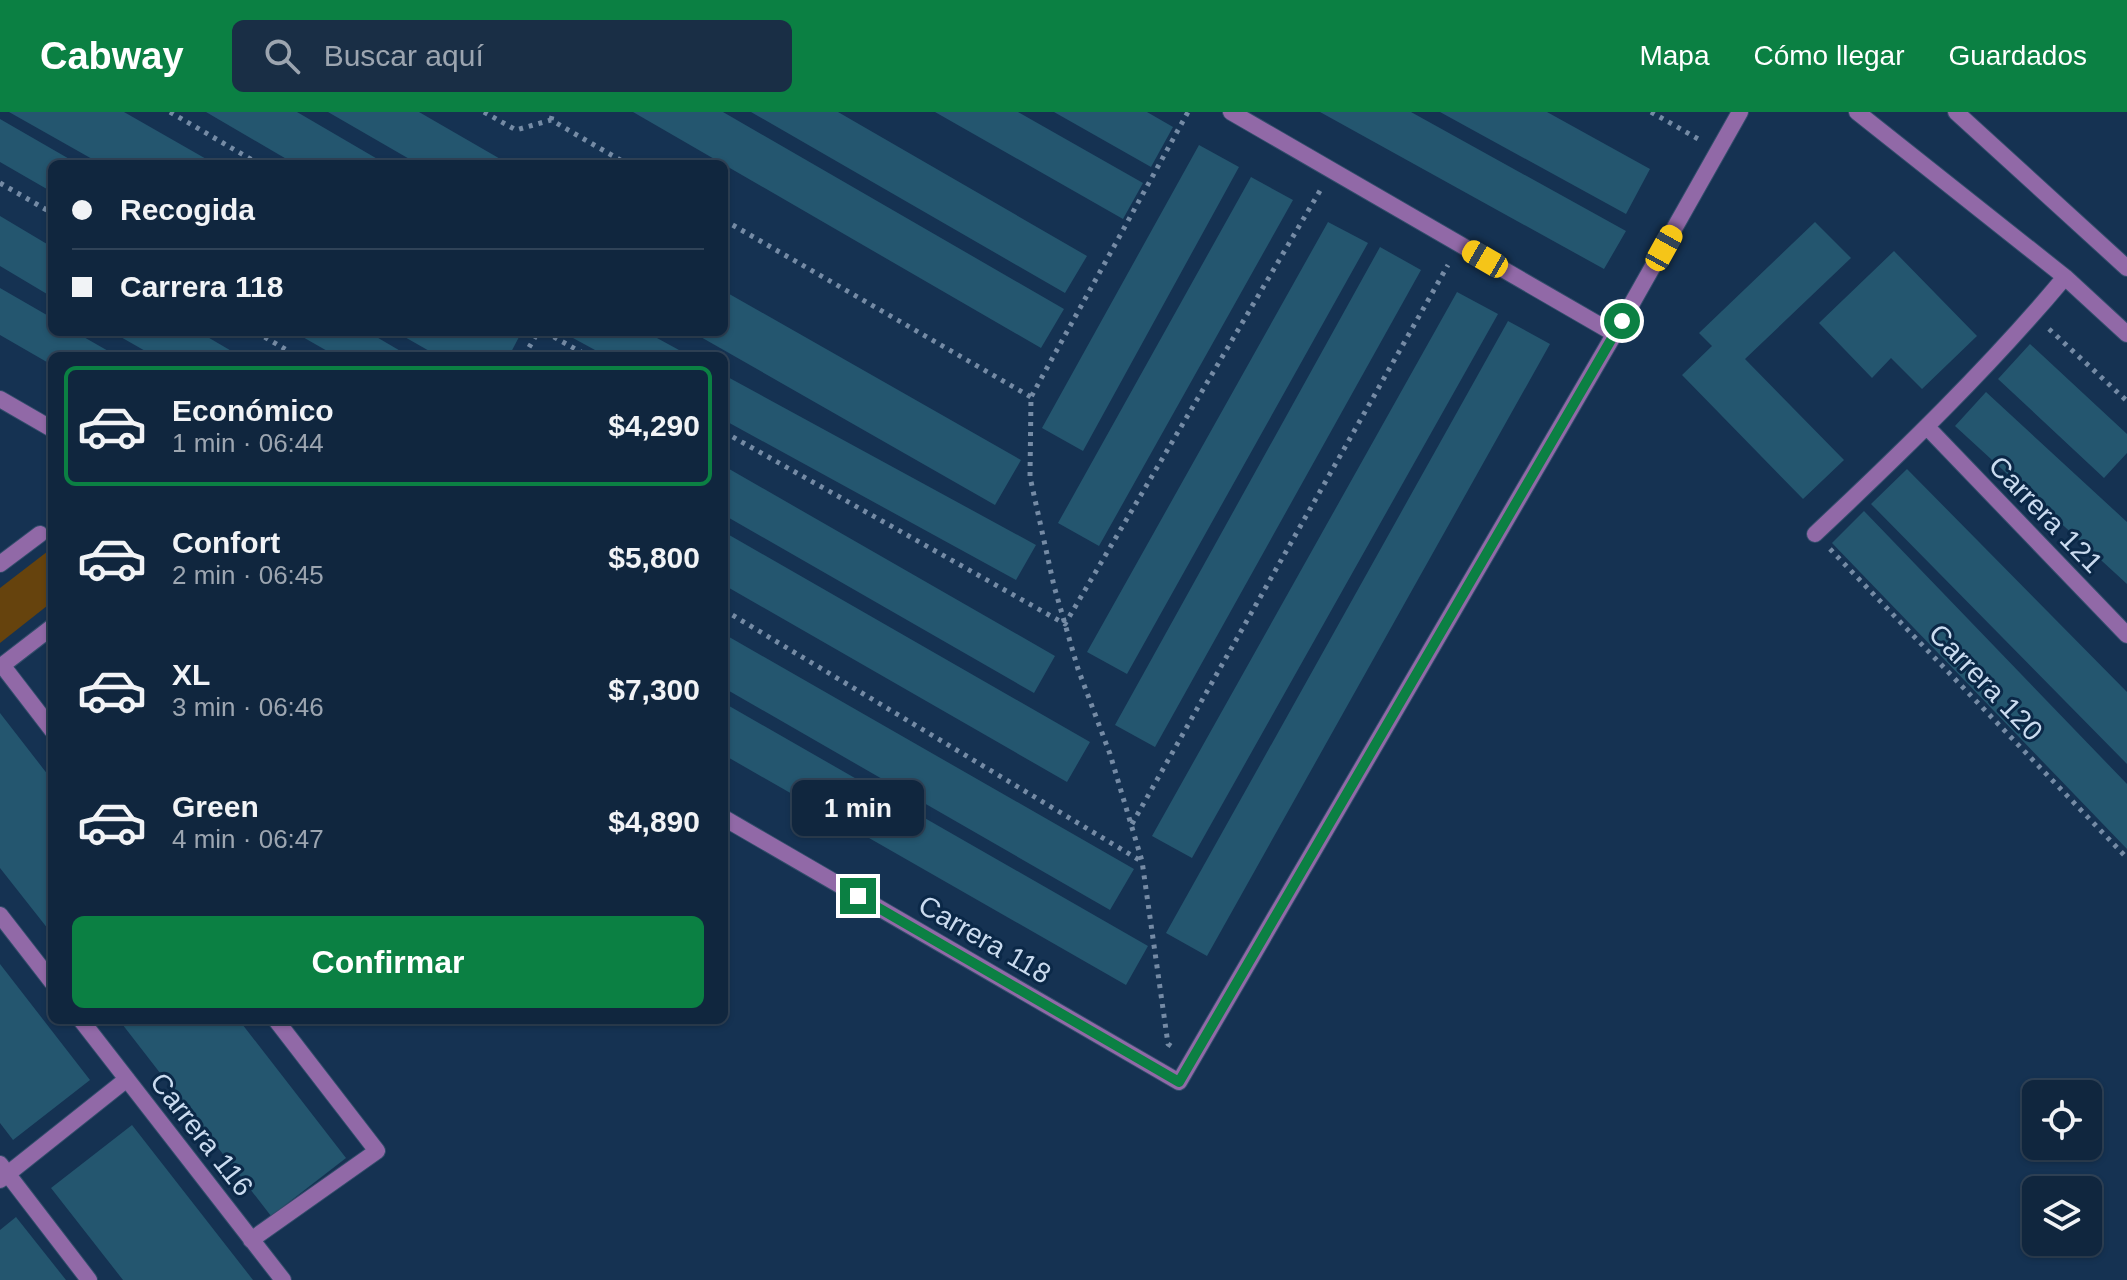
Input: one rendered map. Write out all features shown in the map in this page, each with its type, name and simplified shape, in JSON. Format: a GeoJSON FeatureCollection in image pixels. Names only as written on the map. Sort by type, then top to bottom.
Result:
{"type":"FeatureCollection","features":[{"type":"Feature","properties":{"kind":"street"},"geometry":{"type":"LineString","coordinates":[[1231,112],[1615,334]]}},
{"type":"Feature","properties":{"kind":"street"},"geometry":{"type":"LineString","coordinates":[[1192,1060],[1615,334],[1740,112]]}},
{"type":"Feature","properties":{"kind":"street"},"geometry":{"type":"LineString","coordinates":[[1857,112],[2065,277],[2127,334]]}},
{"type":"Feature","properties":{"kind":"street"},"geometry":{"type":"LineString","coordinates":[[1956,112],[2127,268]]}},
{"type":"Feature","properties":{"kind":"street"},"geometry":{"type":"LineString","coordinates":[[1815,534],[1928,428],[2065,277]]}},
{"type":"Feature","properties":{"kind":"street"},"geometry":{"type":"LineString","coordinates":[[0,399],[48,427]]}},
{"type":"Feature","properties":{"kind":"street","name":"Carrera 121"},"geometry":{"type":"LineString","coordinates":[[1928,428],[2127,635]]}},
{"type":"Feature","properties":{"kind":"street"},"geometry":{"type":"LineString","coordinates":[[0,564],[40,534]]}},
{"type":"Feature","properties":{"kind":"street"},"geometry":{"type":"LineString","coordinates":[[48,630],[1,666],[48,725]]}},
{"type":"Feature","properties":{"kind":"street","name":"Carrera 118"},"geometry":{"type":"LineString","coordinates":[[728,820],[1179,1082],[1192,1060]]}},
{"type":"Feature","properties":{"kind":"street"},"geometry":{"type":"LineString","coordinates":[[0,915],[48,977]]}},
{"type":"Feature","properties":{"kind":"street","name":"Carrera 116"},"geometry":{"type":"LineString","coordinates":[[84,1024],[283,1280]]}},
{"type":"Feature","properties":{"kind":"street"},"geometry":{"type":"LineString","coordinates":[[251,1240],[377,1151],[279,1024]]}},
{"type":"Feature","properties":{"kind":"street"},"geometry":{"type":"LineString","coordinates":[[89,1280],[2,1173],[127,1079]]}},
{"type":"Feature","properties":{"kind":"path"},"geometry":{"type":"LineString","coordinates":[[170,112],[252,160]]}},
{"type":"Feature","properties":{"kind":"path"},"geometry":{"type":"LineString","coordinates":[[484,112],[516,130],[551,120],[620,160]]}},
{"type":"Feature","properties":{"kind":"path"},"geometry":{"type":"LineString","coordinates":[[551,120],[553,112]]}},
{"type":"Feature","properties":{"kind":"path"},"geometry":{"type":"LineString","coordinates":[[1188,112],[1031,397],[1030,477],[1078,669],[1110,754],[1142,861],[1168,1044],[1192,1060]]}},
{"type":"Feature","properties":{"kind":"path"},"geometry":{"type":"LineString","coordinates":[[1651,112],[1719,150]]}},
{"type":"Feature","properties":{"kind":"path"},"geometry":{"type":"LineString","coordinates":[[1065,624],[1332,170]]}},
{"type":"Feature","properties":{"kind":"path"},"geometry":{"type":"LineString","coordinates":[[0,183],[48,211]]}},
{"type":"Feature","properties":{"kind":"path"},"geometry":{"type":"LineString","coordinates":[[728,222],[1031,397]]}},
{"type":"Feature","properties":{"kind":"path"},"geometry":{"type":"LineString","coordinates":[[1132,825],[1460,244]]}},
{"type":"Feature","properties":{"kind":"path"},"geometry":{"type":"LineString","coordinates":[[2033,315],[2127,401]]}},
{"type":"Feature","properties":{"kind":"path"},"geometry":{"type":"LineString","coordinates":[[263,336],[290,352]]}},
{"type":"Feature","properties":{"kind":"path"},"geometry":{"type":"LineString","coordinates":[[552,336],[581,352]]}},
{"type":"Feature","properties":{"kind":"path"},"geometry":{"type":"LineString","coordinates":[[728,434],[1065,624]]}},
{"type":"Feature","properties":{"kind":"path","name":"Carrera 120"},"geometry":{"type":"LineString","coordinates":[[1815,534],[2127,858]]}},
{"type":"Feature","properties":{"kind":"path"},"geometry":{"type":"LineString","coordinates":[[728,612],[1142,861]]}},
{"type":"Feature","properties":{"kind":"shaded area"},"geometry":{"type":"Polygon","coordinates":[[[48,551],[48,605],[0,643],[0,588],[48,551]]]}},
{"type":"Feature","properties":{"kind":"building"},"geometry":{"type":"Polygon","coordinates":[[[9,112],[124,112],[208,160],[94,160],[9,112]]]}},
{"type":"Feature","properties":{"kind":"building"},"geometry":{"type":"Polygon","coordinates":[[[206,112],[297,112],[379,160],[288,160],[206,112]]]}},
{"type":"Feature","properties":{"kind":"building"},"geometry":{"type":"Polygon","coordinates":[[[328,112],[419,112],[502,160],[411,160],[328,112]]]}},
{"type":"Feature","properties":{"kind":"building"},"geometry":{"type":"Polygon","coordinates":[[[633,112],[723,112],[1064,309],[1041,348],[728,167],[728,160],[716,160],[633,112]]]}},
{"type":"Feature","properties":{"kind":"building"},"geometry":{"type":"Polygon","coordinates":[[[751,112],[838,112],[1087,256],[1065,293],[751,112]]]}},
{"type":"Feature","properties":{"kind":"building"},"geometry":{"type":"Polygon","coordinates":[[[935,112],[1018,112],[1143,183],[1123,219],[935,112]]]}},
{"type":"Feature","properties":{"kind":"building"},"geometry":{"type":"Polygon","coordinates":[[[1054,112],[1147,112],[1173,127],[1151,167],[1054,112]]]}},
{"type":"Feature","properties":{"kind":"building"},"geometry":{"type":"Polygon","coordinates":[[[1320,112],[1411,112],[1626,231],[1604,269],[1320,112]]]}},
{"type":"Feature","properties":{"kind":"building"},"geometry":{"type":"Polygon","coordinates":[[[1440,112],[1547,112],[1650,169],[1626,214],[1440,112]]]}},
{"type":"Feature","properties":{"kind":"building"},"geometry":{"type":"Polygon","coordinates":[[[0,119],[71,160],[48,160],[48,190],[0,162],[0,119]]]}},
{"type":"Feature","properties":{"kind":"building"},"geometry":{"type":"Polygon","coordinates":[[[1199,145],[1239,167],[1083,451],[1042,428],[1199,145]]]}},
{"type":"Feature","properties":{"kind":"building"},"geometry":{"type":"Polygon","coordinates":[[[1251,177],[1293,200],[1099,546],[1058,523],[1251,177]]]}},
{"type":"Feature","properties":{"kind":"building"},"geometry":{"type":"Polygon","coordinates":[[[0,216],[48,245],[48,295],[0,266],[0,216]]]}},
{"type":"Feature","properties":{"kind":"building"},"geometry":{"type":"Polygon","coordinates":[[[1328,222],[1368,243],[1127,674],[1087,652],[1328,222]]]}},
{"type":"Feature","properties":{"kind":"building"},"geometry":{"type":"Polygon","coordinates":[[[1815,222],[1851,258],[1745,359],[1844,460],[1803,499],[1682,375],[1712,346],[1699,333],[1815,222]]]}},
{"type":"Feature","properties":{"kind":"building"},"geometry":{"type":"Polygon","coordinates":[[[1380,247],[1421,270],[1155,747],[1115,725],[1380,247]]]}},
{"type":"Feature","properties":{"kind":"building"},"geometry":{"type":"Polygon","coordinates":[[[1894,251],[1977,336],[1922,389],[1891,358],[1872,378],[1819,323],[1894,251]]]}},
{"type":"Feature","properties":{"kind":"building"},"geometry":{"type":"Polygon","coordinates":[[[0,288],[48,316],[48,336],[82,336],[110,352],[48,352],[48,363],[0,335],[0,288]]]}},
{"type":"Feature","properties":{"kind":"building"},"geometry":{"type":"Polygon","coordinates":[[[1457,292],[1498,314],[1192,858],[1152,836],[1457,292]]]}},
{"type":"Feature","properties":{"kind":"building"},"geometry":{"type":"Polygon","coordinates":[[[728,293],[1021,460],[995,505],[699,336],[728,336],[728,293]]]}},
{"type":"Feature","properties":{"kind":"building"},"geometry":{"type":"Polygon","coordinates":[[[1508,321],[1550,344],[1207,956],[1166,933],[1508,321]]]}},
{"type":"Feature","properties":{"kind":"building"},"geometry":{"type":"Polygon","coordinates":[[[119,336],[206,336],[233,352],[147,352],[119,336]]]}},
{"type":"Feature","properties":{"kind":"building"},"geometry":{"type":"Polygon","coordinates":[[[301,336],[375,336],[402,352],[329,352],[301,336]]]}},
{"type":"Feature","properties":{"kind":"building"},"geometry":{"type":"Polygon","coordinates":[[[403,336],[519,337],[511,352],[431,352],[403,336]]]}},
{"type":"Feature","properties":{"kind":"building"},"geometry":{"type":"Polygon","coordinates":[[[569,336],[653,336],[683,352],[599,352],[569,336]]]}},
{"type":"Feature","properties":{"kind":"building"},"geometry":{"type":"Polygon","coordinates":[[[2030,344],[2127,434],[2127,453],[2104,478],[1998,379],[2030,344]]]}},
{"type":"Feature","properties":{"kind":"building"},"geometry":{"type":"Polygon","coordinates":[[[728,377],[1036,545],[1016,580],[728,422],[728,377]]]}},
{"type":"Feature","properties":{"kind":"building"},"geometry":{"type":"Polygon","coordinates":[[[1986,392],[2127,522],[2127,584],[1955,426],[1986,392]]]}},
{"type":"Feature","properties":{"kind":"building"},"geometry":{"type":"Polygon","coordinates":[[[728,468],[1055,656],[1034,693],[728,517],[728,468]]]}},
{"type":"Feature","properties":{"kind":"building"},"geometry":{"type":"Polygon","coordinates":[[[1907,469],[2127,692],[2127,764],[1871,504],[1907,469]]]}},
{"type":"Feature","properties":{"kind":"building"},"geometry":{"type":"Polygon","coordinates":[[[1864,511],[2127,784],[2127,849],[1832,543],[1864,511]]]}},
{"type":"Feature","properties":{"kind":"building"},"geometry":{"type":"Polygon","coordinates":[[[728,534],[1090,742],[1067,782],[728,587],[728,534]]]}},
{"type":"Feature","properties":{"kind":"building"},"geometry":{"type":"Polygon","coordinates":[[[728,636],[1134,869],[1110,910],[728,690],[728,636]]]}},
{"type":"Feature","properties":{"kind":"building"},"geometry":{"type":"Polygon","coordinates":[[[728,705],[1148,946],[1126,985],[728,757],[728,705]]]}},
{"type":"Feature","properties":{"kind":"building"},"geometry":{"type":"Polygon","coordinates":[[[0,713],[48,775],[48,929],[0,868],[0,713]]]}},
{"type":"Feature","properties":{"kind":"building"},"geometry":{"type":"Polygon","coordinates":[[[0,964],[90,1080],[13,1140],[0,1123],[0,964]]]}},
{"type":"Feature","properties":{"kind":"building"},"geometry":{"type":"Polygon","coordinates":[[[122,1024],[242,1024],[346,1158],[271,1216],[122,1024]]]}},
{"type":"Feature","properties":{"kind":"building"},"geometry":{"type":"Polygon","coordinates":[[[132,1125],[253,1280],[123,1280],[51,1188],[132,1125]]]}},
{"type":"Feature","properties":{"kind":"building"},"geometry":{"type":"Polygon","coordinates":[[[16,1217],[66,1280],[0,1280],[0,1230],[16,1217]]]}},
{"type":"Feature","properties":{"kind":"route"},"geometry":{"type":"LineString","coordinates":[[858,896],[1179,1082],[1622,321]]}}]}
